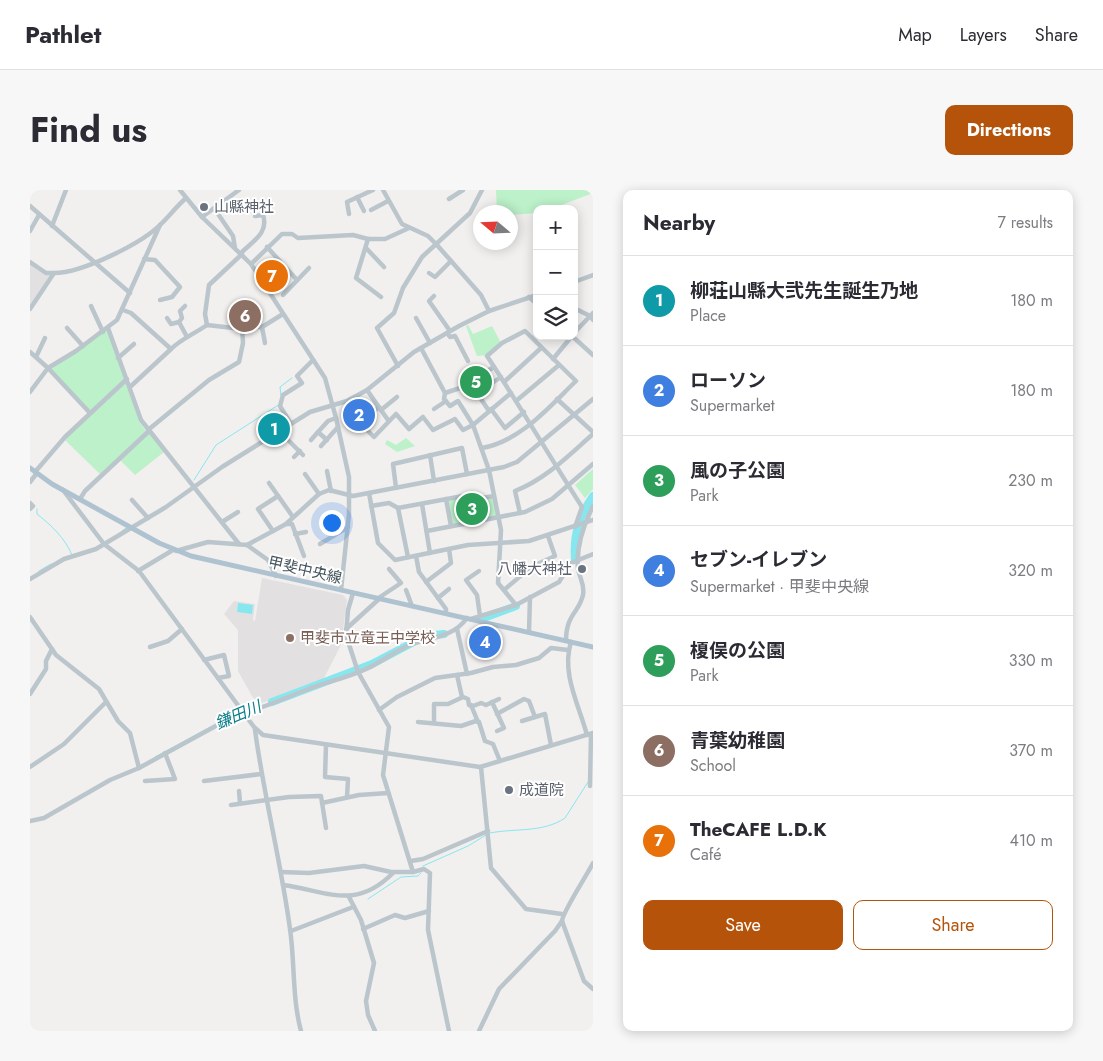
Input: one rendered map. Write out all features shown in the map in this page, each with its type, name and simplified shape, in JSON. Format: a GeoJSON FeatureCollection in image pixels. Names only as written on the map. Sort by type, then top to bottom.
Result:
{"type":"FeatureCollection","features":[{"type":"Feature","properties":{"kind":"main road","name":"甲斐中央線"},"geometry":{"type":"LineString","coordinates":[[30,468],[80,500],[174,550],[276,576],[593,647]]}},
{"type":"Feature","properties":{"kind":"street"},"geometry":{"type":"LineString","coordinates":[[52,226],[66,190]]}},
{"type":"Feature","properties":{"kind":"street"},"geometry":{"type":"LineString","coordinates":[[180,190],[202,217],[251,264],[325,378],[348,468],[350,494],[341,590]]}},
{"type":"Feature","properties":{"kind":"street"},"geometry":{"type":"LineString","coordinates":[[202,217],[239,190]]}},
{"type":"Feature","properties":{"kind":"street"},"geometry":{"type":"LineString","coordinates":[[349,214],[348,202],[373,190]]}},
{"type":"Feature","properties":{"kind":"street"},"geometry":{"type":"LineString","coordinates":[[383,190],[402,224],[428,236],[481,295],[489,311]]}},
{"type":"Feature","properties":{"kind":"street"},"geometry":{"type":"LineString","coordinates":[[448,199],[462,190]]}},
{"type":"Feature","properties":{"kind":"street"},"geometry":{"type":"LineString","coordinates":[[398,366],[377,328],[394,313],[403,288],[422,257],[470,213],[478,191]]}},
{"type":"Feature","properties":{"kind":"street"},"geometry":{"type":"LineString","coordinates":[[357,197],[364,211]]}},
{"type":"Feature","properties":{"kind":"street"},"geometry":{"type":"LineString","coordinates":[[30,262],[46,272],[68,273],[133,245],[160,225],[186,198]]}},
{"type":"Feature","properties":{"kind":"street"},"geometry":{"type":"LineString","coordinates":[[371,210],[388,200]]}},
{"type":"Feature","properties":{"kind":"street"},"geometry":{"type":"LineString","coordinates":[[30,206],[130,293]]}},
{"type":"Feature","properties":{"kind":"street"},"geometry":{"type":"LineString","coordinates":[[214,208],[232,236],[235,248]]}},
{"type":"Feature","properties":{"kind":"street"},"geometry":{"type":"LineString","coordinates":[[30,231],[40,215]]}},
{"type":"Feature","properties":{"kind":"street"},"geometry":{"type":"LineString","coordinates":[[206,325],[205,314],[209,286],[264,231],[266,223],[263,215],[255,216]]}},
{"type":"Feature","properties":{"kind":"street"},"geometry":{"type":"LineString","coordinates":[[30,392],[48,368],[83,346],[117,320],[160,225]]}},
{"type":"Feature","properties":{"kind":"street"},"geometry":{"type":"LineString","coordinates":[[251,264],[282,234],[292,234],[298,238],[353,235],[368,239],[385,239],[409,228]]}},
{"type":"Feature","properties":{"kind":"street"},"geometry":{"type":"LineString","coordinates":[[368,239],[356,278],[381,297]]}},
{"type":"Feature","properties":{"kind":"street"},"geometry":{"type":"LineString","coordinates":[[267,247],[297,280]]}},
{"type":"Feature","properties":{"kind":"street"},"geometry":{"type":"LineString","coordinates":[[366,248],[384,267]]}},
{"type":"Feature","properties":{"kind":"street"},"geometry":{"type":"LineString","coordinates":[[144,259],[154,260],[180,287],[172,297],[160,300]]}},
{"type":"Feature","properties":{"kind":"street"},"geometry":{"type":"LineString","coordinates":[[429,272],[435,277],[451,261]]}},
{"type":"Feature","properties":{"kind":"street"},"geometry":{"type":"LineString","coordinates":[[282,295],[309,268]]}},
{"type":"Feature","properties":{"kind":"street"},"geometry":{"type":"LineString","coordinates":[[30,309],[54,273]]}},
{"type":"Feature","properties":{"kind":"street"},"geometry":{"type":"LineString","coordinates":[[578,281],[593,275]]}},
{"type":"Feature","properties":{"kind":"street"},"geometry":{"type":"LineString","coordinates":[[434,296],[429,301],[449,332],[450,337],[455,336],[468,361]]}},
{"type":"Feature","properties":{"kind":"street"},"geometry":{"type":"LineString","coordinates":[[30,578],[64,559],[104,544],[148,518],[314,409],[347,401],[367,390],[421,348],[449,332],[489,311],[533,296]]}},
{"type":"Feature","properties":{"kind":"street"},"geometry":{"type":"LineString","coordinates":[[529,297],[533,300]]}},
{"type":"Feature","properties":{"kind":"street"},"geometry":{"type":"LineString","coordinates":[[91,306],[103,332]]}},
{"type":"Feature","properties":{"kind":"street"},"geometry":{"type":"LineString","coordinates":[[167,318],[171,324],[179,322],[182,318],[180,311],[185,306]]}},
{"type":"Feature","properties":{"kind":"street"},"geometry":{"type":"LineString","coordinates":[[123,310],[131,313],[171,349]]}},
{"type":"Feature","properties":{"kind":"street"},"geometry":{"type":"LineString","coordinates":[[578,310],[592,316],[578,329]]}},
{"type":"Feature","properties":{"kind":"street"},"geometry":{"type":"LineString","coordinates":[[130,387],[171,349],[187,336],[206,325],[262,327],[283,314]]}},
{"type":"Feature","properties":{"kind":"street"},"geometry":{"type":"LineString","coordinates":[[416,318],[430,343]]}},
{"type":"Feature","properties":{"kind":"street"},"geometry":{"type":"LineString","coordinates":[[179,322],[187,336]]}},
{"type":"Feature","properties":{"kind":"street"},"geometry":{"type":"LineString","coordinates":[[80,500],[85,491],[148,430],[209,380],[239,362],[243,343],[242,327]]}},
{"type":"Feature","properties":{"kind":"street"},"geometry":{"type":"LineString","coordinates":[[262,327],[265,343]]}},
{"type":"Feature","properties":{"kind":"street"},"geometry":{"type":"LineString","coordinates":[[67,328],[83,346]]}},
{"type":"Feature","properties":{"kind":"street"},"geometry":{"type":"LineString","coordinates":[[108,328],[141,420],[239,544]]}},
{"type":"Feature","properties":{"kind":"street"},"geometry":{"type":"LineString","coordinates":[[482,448],[503,443],[530,423],[576,382],[525,331],[502,343],[487,356],[530,423],[558,465],[582,507],[575,526]]}},
{"type":"Feature","properties":{"kind":"street"},"geometry":{"type":"LineString","coordinates":[[36,357],[45,338]]}},
{"type":"Feature","properties":{"kind":"street"},"geometry":{"type":"LineString","coordinates":[[553,359],[569,340]]}},
{"type":"Feature","properties":{"kind":"street"},"geometry":{"type":"LineString","coordinates":[[576,340],[593,355]]}},
{"type":"Feature","properties":{"kind":"street"},"geometry":{"type":"LineString","coordinates":[[118,358],[134,344]]}},
{"type":"Feature","properties":{"kind":"street"},"geometry":{"type":"LineString","coordinates":[[421,348],[445,393],[446,401],[450,406],[458,401],[473,424],[482,448],[498,517],[501,545],[498,583],[516,605]]}},
{"type":"Feature","properties":{"kind":"street"},"geometry":{"type":"LineString","coordinates":[[504,382],[542,348]]}},
{"type":"Feature","properties":{"kind":"street"},"geometry":{"type":"LineString","coordinates":[[30,352],[48,368],[90,413]]}},
{"type":"Feature","properties":{"kind":"street"},"geometry":{"type":"LineString","coordinates":[[291,424],[280,406],[283,395],[302,383],[297,376],[313,360]]}},
{"type":"Feature","properties":{"kind":"street"},"geometry":{"type":"LineString","coordinates":[[516,401],[559,365]]}},
{"type":"Feature","properties":{"kind":"street"},"geometry":{"type":"LineString","coordinates":[[484,373],[494,367]]}},
{"type":"Feature","properties":{"kind":"street"},"geometry":{"type":"LineString","coordinates":[[501,377],[477,393],[505,428],[524,412]]}},
{"type":"Feature","properties":{"kind":"street"},"geometry":{"type":"LineString","coordinates":[[30,482],[65,437],[127,379]]}},
{"type":"Feature","properties":{"kind":"street"},"geometry":{"type":"LineString","coordinates":[[445,393],[463,387]]}},
{"type":"Feature","properties":{"kind":"street"},"geometry":{"type":"LineString","coordinates":[[367,390],[388,420]]}},
{"type":"Feature","properties":{"kind":"street"},"geometry":{"type":"LineString","coordinates":[[397,397],[360,423],[374,437],[388,420],[396,414],[410,429],[423,418],[433,430],[455,419],[462,430],[473,424],[511,393]]}},
{"type":"Feature","properties":{"kind":"street"},"geometry":{"type":"LineString","coordinates":[[520,513],[515,491],[540,479],[593,433],[557,399]]}},
{"type":"Feature","properties":{"kind":"street"},"geometry":{"type":"LineString","coordinates":[[247,545],[286,524],[319,494],[332,491],[353,496],[488,470],[517,462],[593,399]]}},
{"type":"Feature","properties":{"kind":"street"},"geometry":{"type":"LineString","coordinates":[[434,409],[446,401]]}},
{"type":"Feature","properties":{"kind":"street"},"geometry":{"type":"LineString","coordinates":[[311,440],[328,421],[336,418]]}},
{"type":"Feature","properties":{"kind":"street"},"geometry":{"type":"LineString","coordinates":[[321,446],[338,427]]}},
{"type":"Feature","properties":{"kind":"street"},"geometry":{"type":"LineString","coordinates":[[279,431],[301,453],[294,457]]}},
{"type":"Feature","properties":{"kind":"street"},"geometry":{"type":"LineString","coordinates":[[318,432],[327,440]]}},
{"type":"Feature","properties":{"kind":"street"},"geometry":{"type":"LineString","coordinates":[[396,488],[393,464],[462,448],[467,474]]}},
{"type":"Feature","properties":{"kind":"street"},"geometry":{"type":"LineString","coordinates":[[430,455],[434,481]]}},
{"type":"Feature","properties":{"kind":"street"},"geometry":{"type":"LineString","coordinates":[[427,531],[520,513],[540,506],[593,464]]}},
{"type":"Feature","properties":{"kind":"street"},"geometry":{"type":"LineString","coordinates":[[326,471],[332,491]]}},
{"type":"Feature","properties":{"kind":"street"},"geometry":{"type":"LineString","coordinates":[[305,474],[319,494]]}},
{"type":"Feature","properties":{"kind":"street"},"geometry":{"type":"LineString","coordinates":[[269,483],[293,517]]}},
{"type":"Feature","properties":{"kind":"street"},"geometry":{"type":"LineString","coordinates":[[62,489],[104,544],[137,572],[182,629],[255,728],[269,737],[481,767],[591,734]]}},
{"type":"Feature","properties":{"kind":"street"},"geometry":{"type":"LineString","coordinates":[[369,493],[378,543],[394,560],[468,545],[501,545],[524,542],[548,536],[593,520]]}},
{"type":"Feature","properties":{"kind":"street"},"geometry":{"type":"LineString","coordinates":[[272,531],[258,509],[278,496]]}},
{"type":"Feature","properties":{"kind":"street"},"geometry":{"type":"LineString","coordinates":[[371,506],[389,503],[398,508],[463,496],[464,501],[494,496]]}},
{"type":"Feature","properties":{"kind":"street"},"geometry":{"type":"LineString","coordinates":[[446,499],[451,526]]}},
{"type":"Feature","properties":{"kind":"street"},"geometry":{"type":"LineString","coordinates":[[132,500],[148,518]]}},
{"type":"Feature","properties":{"kind":"street"},"geometry":{"type":"LineString","coordinates":[[30,503],[33,506],[30,509]]}},
{"type":"Feature","properties":{"kind":"street"},"geometry":{"type":"LineString","coordinates":[[422,504],[430,553]]}},
{"type":"Feature","properties":{"kind":"street"},"geometry":{"type":"LineString","coordinates":[[590,786],[591,734],[574,697],[566,628],[583,594],[579,560],[581,541],[593,506]]}},
{"type":"Feature","properties":{"kind":"street"},"geometry":{"type":"LineString","coordinates":[[398,508],[408,557]]}},
{"type":"Feature","properties":{"kind":"street"},"geometry":{"type":"LineString","coordinates":[[222,522],[238,512]]}},
{"type":"Feature","properties":{"kind":"street"},"geometry":{"type":"LineString","coordinates":[[286,524],[292,524],[304,556]]}},
{"type":"Feature","properties":{"kind":"street"},"geometry":{"type":"LineString","coordinates":[[320,544],[348,527]]}},
{"type":"Feature","properties":{"kind":"street"},"geometry":{"type":"LineString","coordinates":[[295,534],[306,532]]}},
{"type":"Feature","properties":{"kind":"street"},"geometry":{"type":"LineString","coordinates":[[504,590],[530,567],[555,556],[548,536]]}},
{"type":"Feature","properties":{"kind":"street"},"geometry":{"type":"LineString","coordinates":[[137,572],[174,550],[208,542],[247,545],[268,560],[276,576]]}},
{"type":"Feature","properties":{"kind":"street"},"geometry":{"type":"LineString","coordinates":[[426,582],[451,563],[449,549]]}},
{"type":"Feature","properties":{"kind":"street"},"geometry":{"type":"LineString","coordinates":[[30,821],[44,818],[110,780],[140,768],[217,725],[374,665],[408,646],[428,638],[443,636],[457,629],[469,619],[516,605],[558,582],[571,563],[593,554]]}},
{"type":"Feature","properties":{"kind":"street"},"geometry":{"type":"LineString","coordinates":[[416,556],[419,572],[446,609],[446,614]]}},
{"type":"Feature","properties":{"kind":"street"},"geometry":{"type":"LineString","coordinates":[[346,629],[378,599],[401,582],[389,569]]}},
{"type":"Feature","properties":{"kind":"street"},"geometry":{"type":"LineString","coordinates":[[479,571],[466,580],[477,595],[480,616]]}},
{"type":"Feature","properties":{"kind":"street"},"geometry":{"type":"LineString","coordinates":[[438,598],[448,589]]}},
{"type":"Feature","properties":{"kind":"street"},"geometry":{"type":"LineString","coordinates":[[406,590],[412,606]]}},
{"type":"Feature","properties":{"kind":"street"},"geometry":{"type":"LineString","coordinates":[[353,593],[346,629],[357,671],[389,727],[383,775],[413,872]]}},
{"type":"Feature","properties":{"kind":"street"},"geometry":{"type":"LineString","coordinates":[[529,632],[530,597]]}},
{"type":"Feature","properties":{"kind":"street"},"geometry":{"type":"LineString","coordinates":[[30,616],[52,649],[62,660],[99,689],[118,721],[130,733],[140,768]]}},
{"type":"Feature","properties":{"kind":"street"},"geometry":{"type":"LineString","coordinates":[[150,647],[168,641],[182,629]]}},
{"type":"Feature","properties":{"kind":"street"},"geometry":{"type":"LineString","coordinates":[[457,629],[467,674]]}},
{"type":"Feature","properties":{"kind":"street"},"geometry":{"type":"LineString","coordinates":[[379,710],[392,700],[427,681],[494,667],[516,665],[538,658],[551,648],[568,650]]}},
{"type":"Feature","properties":{"kind":"street"},"geometry":{"type":"LineString","coordinates":[[30,694],[46,669],[46,662],[52,649]]}},
{"type":"Feature","properties":{"kind":"street"},"geometry":{"type":"LineString","coordinates":[[204,660],[224,655],[229,676],[218,678]]}},
{"type":"Feature","properties":{"kind":"street"},"geometry":{"type":"LineString","coordinates":[[457,675],[462,697]]}},
{"type":"Feature","properties":{"kind":"street"},"geometry":{"type":"LineString","coordinates":[[434,722],[434,704],[448,704],[462,697],[468,699],[485,741],[493,744],[500,761]]}},
{"type":"Feature","properties":{"kind":"street"},"geometry":{"type":"LineString","coordinates":[[470,705],[481,703],[486,705],[499,699]]}},
{"type":"Feature","properties":{"kind":"street"},"geometry":{"type":"LineString","coordinates":[[497,714],[524,699],[528,701],[535,717]]}},
{"type":"Feature","properties":{"kind":"street"},"geometry":{"type":"LineString","coordinates":[[30,767],[64,744],[106,702]]}},
{"type":"Feature","properties":{"kind":"street"},"geometry":{"type":"LineString","coordinates":[[492,702],[504,728],[497,731]]}},
{"type":"Feature","properties":{"kind":"street"},"geometry":{"type":"LineString","coordinates":[[522,721],[545,714],[551,745]]}},
{"type":"Feature","properties":{"kind":"street"},"geometry":{"type":"LineString","coordinates":[[418,722],[461,726],[478,722]]}},
{"type":"Feature","properties":{"kind":"street"},"geometry":{"type":"LineString","coordinates":[[255,728],[261,774],[291,931],[294,995],[301,1031]]}},
{"type":"Feature","properties":{"kind":"street"},"geometry":{"type":"LineString","coordinates":[[326,746],[325,777],[348,779],[347,798]]}},
{"type":"Feature","properties":{"kind":"street"},"geometry":{"type":"LineString","coordinates":[[145,781],[175,779],[165,754]]}},
{"type":"Feature","properties":{"kind":"street"},"geometry":{"type":"LineString","coordinates":[[481,767],[493,872],[526,909],[562,914]]}},
{"type":"Feature","properties":{"kind":"street"},"geometry":{"type":"LineString","coordinates":[[204,781],[261,774]]}},
{"type":"Feature","properties":{"kind":"street"},"geometry":{"type":"LineString","coordinates":[[239,791],[240,804]]}},
{"type":"Feature","properties":{"kind":"street"},"geometry":{"type":"LineString","coordinates":[[322,803],[388,793]]}},
{"type":"Feature","properties":{"kind":"street"},"geometry":{"type":"LineString","coordinates":[[231,804],[289,797],[321,796],[326,828]]}},
{"type":"Feature","properties":{"kind":"street"},"geometry":{"type":"LineString","coordinates":[[410,861],[424,859],[441,849],[488,831]]}},
{"type":"Feature","properties":{"kind":"street"},"geometry":{"type":"LineString","coordinates":[[593,863],[581,887],[562,914],[562,921],[584,981],[593,989]]}},
{"type":"Feature","properties":{"kind":"street"},"geometry":{"type":"LineString","coordinates":[[281,872],[309,874],[364,866],[393,872],[413,872],[424,869],[430,873],[428,930],[448,1031]]}},
{"type":"Feature","properties":{"kind":"street"},"geometry":{"type":"LineString","coordinates":[[283,885],[349,897],[375,886],[393,872]]}},
{"type":"Feature","properties":{"kind":"street"},"geometry":{"type":"LineString","coordinates":[[349,897],[363,929],[374,964],[366,1001],[368,1015],[376,1031]]}},
{"type":"Feature","properties":{"kind":"street"},"geometry":{"type":"LineString","coordinates":[[291,931],[353,907]]}},
{"type":"Feature","properties":{"kind":"street"},"geometry":{"type":"LineString","coordinates":[[363,929],[395,915],[405,918],[429,911]]}},
{"type":"Feature","properties":{"kind":"street"},"geometry":{"type":"LineString","coordinates":[[479,1031],[499,989],[555,931],[562,921]]}},
{"type":"Feature","properties":{"kind":"shaded area"},"geometry":{"type":"Polygon","coordinates":[[[30,264],[50,275],[30,306],[30,264]]]}},
{"type":"Feature","properties":{"kind":"shaded area","name":"甲斐市立竜王中学校"},"geometry":{"type":"Polygon","coordinates":[[[262,578],[343,595],[347,600],[341,645],[323,680],[257,705],[238,671],[238,630],[224,614],[234,601],[255,604],[253,620],[255,621],[262,578]]]}},
{"type":"Feature","properties":{"kind":"green space"},"geometry":{"type":"Polygon","coordinates":[[[496,190],[593,190],[593,193],[562,205],[533,205],[533,213],[518,214],[518,205],[497,205],[496,190]]]}},
{"type":"Feature","properties":{"kind":"green space"},"geometry":{"type":"Polygon","coordinates":[[[468,325],[473,334],[492,326],[501,343],[486,355],[477,356],[466,326],[468,325]]]}},
{"type":"Feature","properties":{"kind":"green space"},"geometry":{"type":"Polygon","coordinates":[[[107,330],[125,381],[90,412],[49,368],[107,330]]]}},
{"type":"Feature","properties":{"kind":"green space"},"geometry":{"type":"Polygon","coordinates":[[[483,372],[490,383],[477,393],[467,393],[461,381],[470,379],[483,372]]]}},
{"type":"Feature","properties":{"kind":"green space"},"geometry":{"type":"Polygon","coordinates":[[[125,382],[140,423],[146,431],[100,474],[65,440],[125,382]]]}},
{"type":"Feature","properties":{"kind":"green space"},"geometry":{"type":"Polygon","coordinates":[[[149,433],[164,452],[135,475],[120,460],[149,433]]]}},
{"type":"Feature","properties":{"kind":"green space"},"geometry":{"type":"Polygon","coordinates":[[[406,438],[415,446],[397,452],[385,444],[387,440],[396,445],[406,438]]]}},
{"type":"Feature","properties":{"kind":"green space"},"geometry":{"type":"Polygon","coordinates":[[[593,469],[593,489],[585,498],[575,485],[593,469]]]}},
{"type":"Feature","properties":{"kind":"green space"},"geometry":{"type":"Polygon","coordinates":[[[493,497],[497,517],[453,525],[446,501],[462,498],[464,502],[493,497]]]}},
{"type":"Feature","properties":{"kind":"water"},"geometry":{"type":"Polygon","coordinates":[[[238,603],[253,605],[252,614],[237,612],[238,603]]]}},
{"type":"Feature","properties":{"kind":"waterway"},"geometry":{"type":"LineString","coordinates":[[281,396],[280,387],[292,378]]}},
{"type":"Feature","properties":{"kind":"waterway"},"geometry":{"type":"LineString","coordinates":[[194,480],[216,445],[280,404]]}},
{"type":"Feature","properties":{"kind":"waterway","name":"鎌田川"},"geometry":{"type":"LineString","coordinates":[[575,560],[575,542],[578,526],[593,496]]}},
{"type":"Feature","properties":{"kind":"waterway"},"geometry":{"type":"LineString","coordinates":[[37,509],[37,514],[57,532],[66,543],[72,555]]}},
{"type":"Feature","properties":{"kind":"waterway"},"geometry":{"type":"LineString","coordinates":[[122,531],[126,528]]}},
{"type":"Feature","properties":{"kind":"waterway"},"geometry":{"type":"LineString","coordinates":[[39,571],[51,564]]}},
{"type":"Feature","properties":{"kind":"waterway","name":"鎌田川"},"geometry":{"type":"LineString","coordinates":[[481,619],[516,606]]}},
{"type":"Feature","properties":{"kind":"waterway","name":"鎌田川"},"geometry":{"type":"LineString","coordinates":[[272,702],[372,664],[425,636],[444,634]]}},
{"type":"Feature","properties":{"kind":"waterway","name":"鎌田川"},"geometry":{"type":"LineString","coordinates":[[155,757],[229,717]]}},
{"type":"Feature","properties":{"kind":"waterway"},"geometry":{"type":"LineString","coordinates":[[490,833],[538,828],[556,823],[565,818],[588,782]]}},
{"type":"Feature","properties":{"kind":"waterway"},"geometry":{"type":"LineString","coordinates":[[423,866],[468,846],[486,835]]}},
{"type":"Feature","properties":{"kind":"waterway"},"geometry":{"type":"LineString","coordinates":[[368,899],[401,877],[418,876],[421,873]]}},
{"type":"Feature","properties":{"kind":"place","name":"山縣神社"},"geometry":{"type":"Point","coordinates":[204,207]}},
{"type":"Feature","properties":{"kind":"place","name":"TheCAFE L.D.K"},"geometry":{"type":"Point","coordinates":[272,276]}},
{"type":"Feature","properties":{"kind":"place","name":"青葉幼稚園"},"geometry":{"type":"Point","coordinates":[245,316]}},
{"type":"Feature","properties":{"kind":"place","name":"榎俣の公園"},"geometry":{"type":"Point","coordinates":[476,382]}},
{"type":"Feature","properties":{"kind":"place","name":"ローソン"},"geometry":{"type":"Point","coordinates":[359,415]}},
{"type":"Feature","properties":{"kind":"place","name":"柳荘山縣大弐先生誕生乃地"},"geometry":{"type":"Point","coordinates":[274,429]}},
{"type":"Feature","properties":{"kind":"place","name":"風の子公園"},"geometry":{"type":"Point","coordinates":[472,509]}},
{"type":"Feature","properties":{"kind":"place","name":"八幡大神社"},"geometry":{"type":"Point","coordinates":[582,569]}},
{"type":"Feature","properties":{"kind":"place","name":"甲斐市立竜王中学校"},"geometry":{"type":"Point","coordinates":[290,638]}},
{"type":"Feature","properties":{"kind":"place","name":"セブン-イレブン"},"geometry":{"type":"Point","coordinates":[485,642]}},
{"type":"Feature","properties":{"kind":"place","name":"成道院"},"geometry":{"type":"Point","coordinates":[509,790]}}]}
